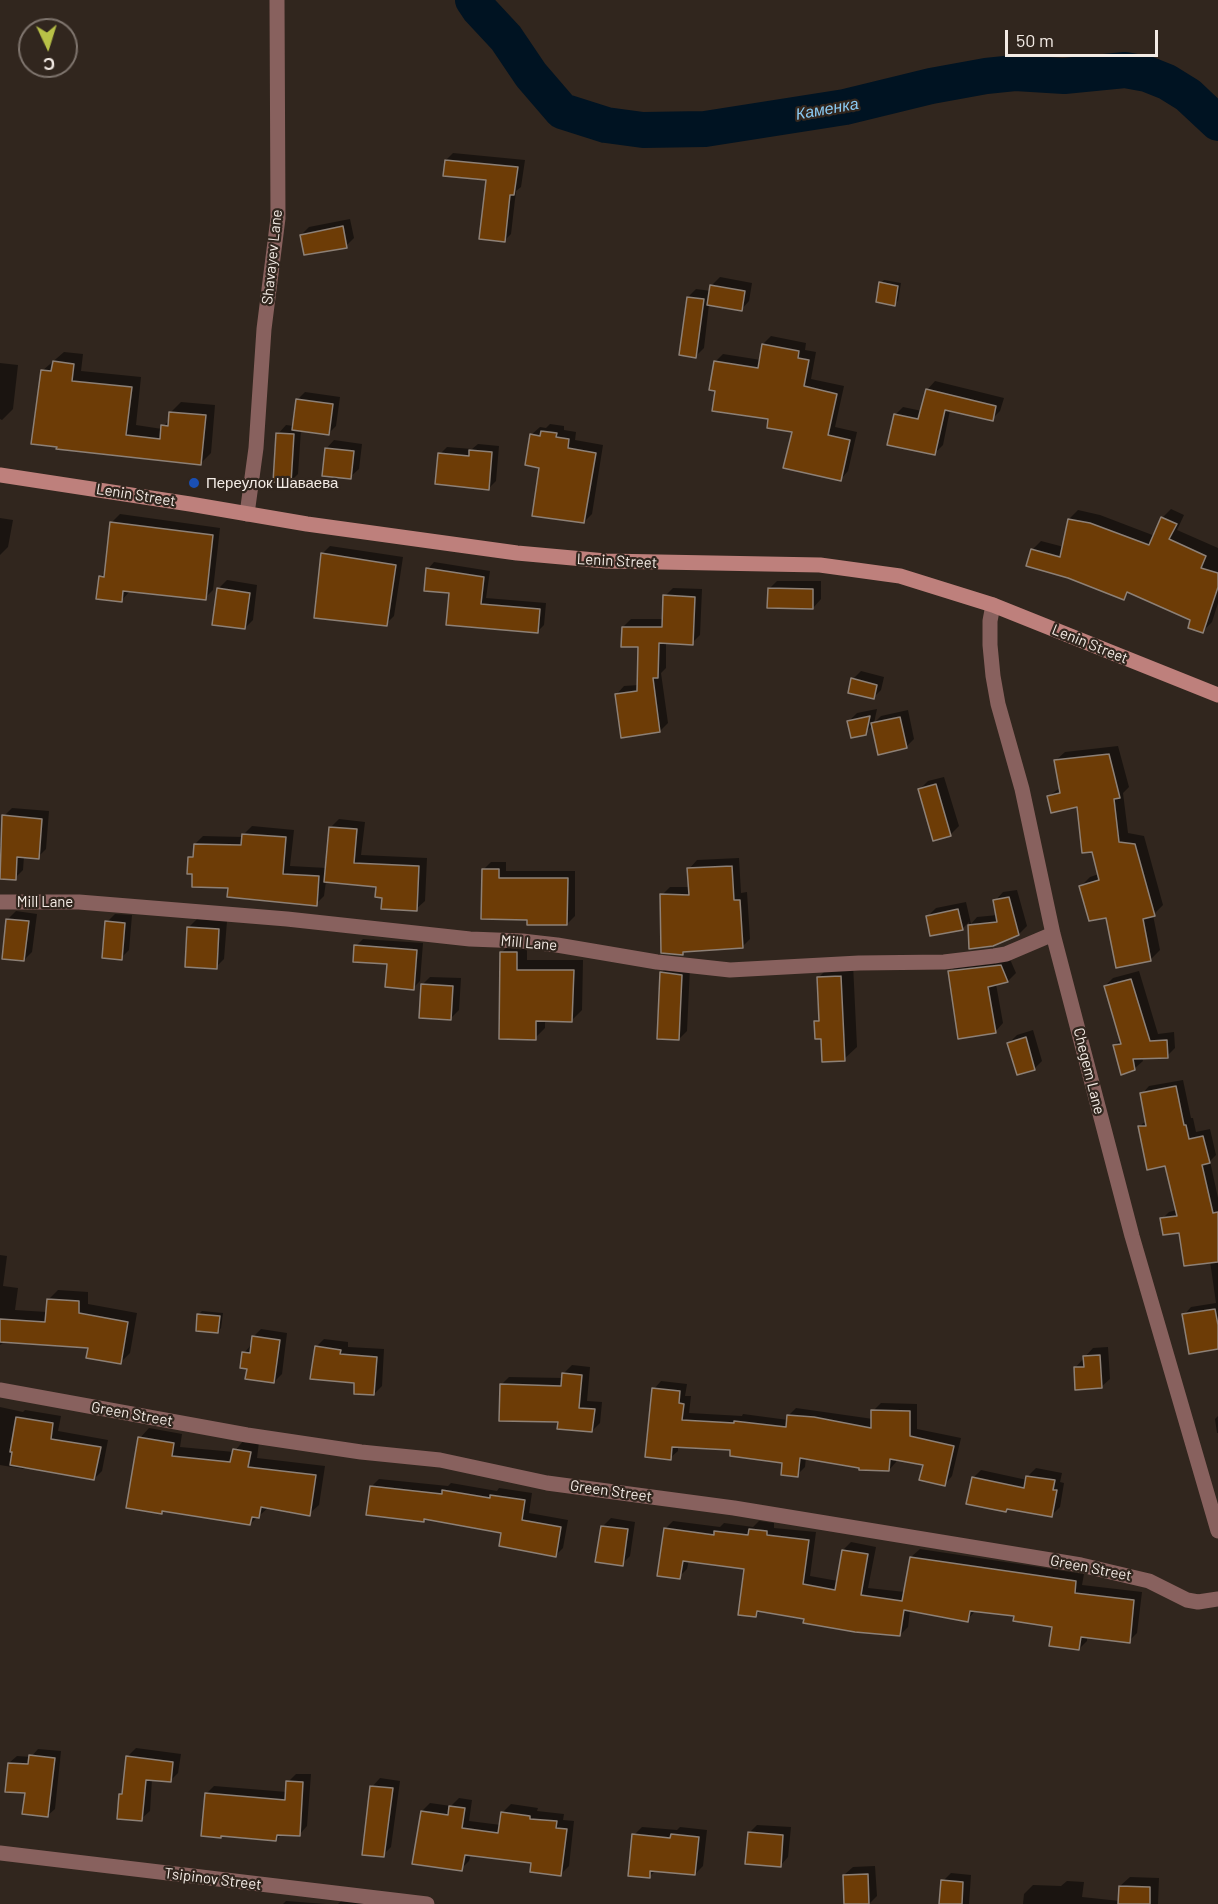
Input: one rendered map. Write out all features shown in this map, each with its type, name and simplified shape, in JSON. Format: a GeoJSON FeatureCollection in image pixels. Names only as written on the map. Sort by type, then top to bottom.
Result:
{"type":"FeatureCollection","features":[{"type":"Feature","properties":{"kind":"street","name":"Shavayev Lane"},"geometry":{"type":"LineString","coordinates":[[247,514],[256,447],[264,329],[278,218],[277,0]]}},
{"type":"Feature","properties":{"kind":"street","name":"Lenin Street"},"geometry":{"type":"LineString","coordinates":[[0,475],[438,543],[595,561],[847,567],[900,576],[993,605],[1218,695]]}},
{"type":"Feature","properties":{"kind":"street","name":"Chegem Lane"},"geometry":{"type":"LineString","coordinates":[[993,605],[990,645],[998,704],[1022,789],[1053,934],[1132,1236],[1218,1531]]}},
{"type":"Feature","properties":{"kind":"street","name":"Mill Lane"},"geometry":{"type":"LineString","coordinates":[[0,902],[78,902],[470,939],[522,941],[657,962],[730,970],[859,963],[903,964],[994,956],[1014,951],[1053,934]]}},
{"type":"Feature","properties":{"kind":"street","name":"Green Street"},"geometry":{"type":"LineString","coordinates":[[0,1390],[257,1437],[361,1452],[440,1460],[547,1483],[734,1508],[1081,1565],[1149,1581],[1187,1600],[1198,1602],[1218,1599]]}},
{"type":"Feature","properties":{"kind":"street","name":"Tsipinov Street"},"geometry":{"type":"LineString","coordinates":[[0,1853],[427,1904]]}},
{"type":"Feature","properties":{"kind":"building"},"geometry":{"type":"Polygon","coordinates":[[[445,160],[518,167],[514,195],[510,195],[505,242],[479,239],[486,180],[443,176],[445,160]]]}},
{"type":"Feature","properties":{"kind":"building"},"geometry":{"type":"Polygon","coordinates":[[[343,226],[347,248],[304,255],[300,235],[343,226]]]}},
{"type":"Feature","properties":{"kind":"building"},"geometry":{"type":"Polygon","coordinates":[[[879,282],[898,286],[895,306],[876,302],[879,282]]]}},
{"type":"Feature","properties":{"kind":"building"},"geometry":{"type":"Polygon","coordinates":[[[710,285],[745,291],[742,311],[707,305],[710,285]]]}},
{"type":"Feature","properties":{"kind":"building"},"geometry":{"type":"Polygon","coordinates":[[[687,297],[704,299],[696,358],[679,355],[687,297]]]}},
{"type":"Feature","properties":{"kind":"building"},"geometry":{"type":"Polygon","coordinates":[[[762,344],[799,351],[798,358],[809,360],[804,386],[837,394],[828,435],[850,440],[841,481],[783,468],[792,432],[767,428],[768,419],[712,411],[715,391],[709,390],[714,361],[758,368],[762,344]]]}},
{"type":"Feature","properties":{"kind":"building"},"geometry":{"type":"Polygon","coordinates":[[[53,361],[74,364],[72,381],[132,387],[126,435],[160,439],[161,425],[168,426],[169,412],[206,415],[201,465],[56,449],[57,447],[31,444],[41,370],[51,371],[53,361]]]}},
{"type":"Feature","properties":{"kind":"building"},"geometry":{"type":"Polygon","coordinates":[[[926,389],[996,406],[993,421],[945,410],[935,455],[887,445],[894,414],[918,419],[926,389]]]}},
{"type":"Feature","properties":{"kind":"building"},"geometry":{"type":"Polygon","coordinates":[[[296,399],[333,404],[329,435],[292,430],[296,399]]]}},
{"type":"Feature","properties":{"kind":"building"},"geometry":{"type":"Polygon","coordinates":[[[541,431],[557,433],[556,437],[569,439],[568,448],[596,453],[584,523],[532,516],[539,468],[525,465],[530,434],[540,436],[541,431]]]}},
{"type":"Feature","properties":{"kind":"building"},"geometry":{"type":"Polygon","coordinates":[[[276,433],[294,434],[291,483],[273,482],[276,433]]]}},
{"type":"Feature","properties":{"kind":"building"},"geometry":{"type":"Polygon","coordinates":[[[325,448],[354,451],[351,479],[322,476],[325,448]]]}},
{"type":"Feature","properties":{"kind":"building"},"geometry":{"type":"Polygon","coordinates":[[[469,450],[492,452],[489,490],[435,484],[438,453],[469,456],[469,450]]]}},
{"type":"Feature","properties":{"kind":"building"},"geometry":{"type":"Polygon","coordinates":[[[1161,517],[1177,524],[1169,539],[1206,556],[1201,568],[1218,573],[1218,587],[1203,633],[1188,628],[1190,620],[1127,592],[1124,600],[1068,578],[1026,566],[1031,549],[1060,557],[1068,519],[1090,523],[1149,545],[1161,517]]]}},
{"type":"Feature","properties":{"kind":"building"},"geometry":{"type":"Polygon","coordinates":[[[110,522],[213,535],[206,600],[123,591],[122,602],[96,599],[99,576],[104,577],[110,522]]]}},
{"type":"Feature","properties":{"kind":"building"},"geometry":{"type":"Polygon","coordinates":[[[321,553],[396,565],[387,626],[314,618],[321,553]]]}},
{"type":"Feature","properties":{"kind":"building"},"geometry":{"type":"Polygon","coordinates":[[[426,568],[484,577],[481,604],[540,609],[538,633],[446,625],[449,593],[424,591],[426,568]]]}},
{"type":"Feature","properties":{"kind":"building"},"geometry":{"type":"Polygon","coordinates":[[[217,588],[250,593],[245,629],[212,625],[217,588]]]}},
{"type":"Feature","properties":{"kind":"building"},"geometry":{"type":"Polygon","coordinates":[[[768,588],[813,589],[813,609],[767,608],[768,588]]]}},
{"type":"Feature","properties":{"kind":"building"},"geometry":{"type":"Polygon","coordinates":[[[663,595],[695,597],[693,645],[659,643],[658,678],[653,678],[660,732],[621,738],[615,694],[637,691],[638,647],[621,647],[622,627],[662,627],[663,595]]]}},
{"type":"Feature","properties":{"kind":"building"},"geometry":{"type":"Polygon","coordinates":[[[851,678],[877,685],[874,699],[848,693],[851,678]]]}},
{"type":"Feature","properties":{"kind":"building"},"geometry":{"type":"Polygon","coordinates":[[[870,716],[866,735],[851,738],[847,721],[870,716]]]}},
{"type":"Feature","properties":{"kind":"building"},"geometry":{"type":"Polygon","coordinates":[[[900,717],[907,748],[878,755],[871,723],[900,717]]]}},
{"type":"Feature","properties":{"kind":"building"},"geometry":{"type":"Polygon","coordinates":[[[1109,754],[1120,798],[1114,799],[1119,842],[1135,844],[1155,916],[1143,919],[1151,961],[1116,968],[1106,918],[1089,921],[1079,886],[1099,880],[1092,852],[1082,853],[1077,807],[1051,813],[1047,796],[1060,793],[1054,760],[1109,754]]]}},
{"type":"Feature","properties":{"kind":"building"},"geometry":{"type":"Polygon","coordinates":[[[936,784],[951,836],[933,841],[918,789],[936,784]]]}},
{"type":"Feature","properties":{"kind":"building"},"geometry":{"type":"Polygon","coordinates":[[[2,815],[42,819],[39,859],[17,857],[16,880],[0,879],[2,815]]]}},
{"type":"Feature","properties":{"kind":"building"},"geometry":{"type":"Polygon","coordinates":[[[329,827],[357,829],[354,863],[419,866],[417,911],[381,909],[382,898],[375,897],[376,887],[324,882],[329,827]]]}},
{"type":"Feature","properties":{"kind":"building"},"geometry":{"type":"Polygon","coordinates":[[[242,834],[286,837],[283,874],[319,876],[317,906],[227,897],[228,888],[192,887],[192,874],[187,874],[188,857],[193,857],[194,844],[241,845],[242,834]]]}},
{"type":"Feature","properties":{"kind":"building"},"geometry":{"type":"Polygon","coordinates":[[[732,866],[734,900],[740,900],[743,948],[683,952],[683,955],[661,953],[660,894],[689,895],[687,868],[732,866]]]}},
{"type":"Feature","properties":{"kind":"building"},"geometry":{"type":"Polygon","coordinates":[[[482,869],[499,869],[499,878],[568,878],[567,925],[527,925],[527,920],[481,919],[482,869]]]}},
{"type":"Feature","properties":{"kind":"building"},"geometry":{"type":"Polygon","coordinates":[[[1009,897],[1019,935],[993,946],[969,949],[968,925],[997,922],[993,900],[1009,897]]]}},
{"type":"Feature","properties":{"kind":"building"},"geometry":{"type":"Polygon","coordinates":[[[958,909],[963,930],[930,936],[926,916],[958,909]]]}},
{"type":"Feature","properties":{"kind":"building"},"geometry":{"type":"Polygon","coordinates":[[[6,919],[29,921],[24,961],[2,959],[6,919]]]}},
{"type":"Feature","properties":{"kind":"building"},"geometry":{"type":"Polygon","coordinates":[[[105,921],[125,923],[122,960],[102,958],[105,921]]]}},
{"type":"Feature","properties":{"kind":"building"},"geometry":{"type":"Polygon","coordinates":[[[187,927],[219,929],[217,969],[185,967],[187,927]]]}},
{"type":"Feature","properties":{"kind":"building"},"geometry":{"type":"Polygon","coordinates":[[[354,945],[417,950],[414,990],[385,987],[387,964],[353,962],[354,945]]]}},
{"type":"Feature","properties":{"kind":"building"},"geometry":{"type":"Polygon","coordinates":[[[500,952],[517,952],[517,970],[574,970],[572,1022],[536,1021],[536,1040],[499,1039],[500,952]]]}},
{"type":"Feature","properties":{"kind":"building"},"geometry":{"type":"Polygon","coordinates":[[[1001,965],[1008,982],[988,987],[996,1033],[958,1039],[948,971],[1001,965]]]}},
{"type":"Feature","properties":{"kind":"building"},"geometry":{"type":"Polygon","coordinates":[[[660,972],[682,975],[679,1040],[657,1039],[660,972]]]}},
{"type":"Feature","properties":{"kind":"building"},"geometry":{"type":"Polygon","coordinates":[[[841,976],[845,1061],[822,1062],[821,1039],[815,1039],[814,1021],[819,1021],[817,977],[841,976]]]}},
{"type":"Feature","properties":{"kind":"building"},"geometry":{"type":"Polygon","coordinates":[[[1131,979],[1150,1041],[1167,1040],[1168,1058],[1133,1059],[1135,1070],[1121,1075],[1113,1045],[1121,1044],[1104,986],[1131,979]]]}},
{"type":"Feature","properties":{"kind":"building"},"geometry":{"type":"Polygon","coordinates":[[[421,984],[453,986],[451,1020],[419,1018],[421,984]]]}},
{"type":"Feature","properties":{"kind":"building"},"geometry":{"type":"Polygon","coordinates":[[[1026,1037],[1035,1070],[1017,1075],[1007,1043],[1026,1037]]]}},
{"type":"Feature","properties":{"kind":"building"},"geometry":{"type":"Polygon","coordinates":[[[1176,1086],[1189,1139],[1203,1136],[1210,1163],[1202,1165],[1213,1213],[1218,1212],[1218,1262],[1184,1266],[1179,1233],[1163,1235],[1160,1218],[1177,1216],[1165,1166],[1147,1170],[1138,1126],[1146,1126],[1140,1093],[1176,1086]]]}},
{"type":"Feature","properties":{"kind":"building"},"geometry":{"type":"Polygon","coordinates":[[[47,1299],[79,1301],[79,1313],[128,1322],[121,1364],[86,1358],[88,1348],[0,1342],[0,1319],[45,1322],[47,1299]]]}},
{"type":"Feature","properties":{"kind":"building"},"geometry":{"type":"Polygon","coordinates":[[[1215,1309],[1218,1349],[1189,1354],[1182,1314],[1215,1309]]]}},
{"type":"Feature","properties":{"kind":"building"},"geometry":{"type":"Polygon","coordinates":[[[197,1314],[220,1316],[218,1333],[196,1331],[197,1314]]]}},
{"type":"Feature","properties":{"kind":"building"},"geometry":{"type":"Polygon","coordinates":[[[252,1336],[280,1340],[274,1383],[245,1379],[247,1369],[240,1368],[242,1352],[250,1353],[252,1336]]]}},
{"type":"Feature","properties":{"kind":"building"},"geometry":{"type":"Polygon","coordinates":[[[315,1346],[341,1350],[340,1354],[377,1357],[374,1395],[354,1394],[354,1383],[310,1379],[315,1346]]]}},
{"type":"Feature","properties":{"kind":"building"},"geometry":{"type":"Polygon","coordinates":[[[1100,1355],[1102,1388],[1075,1390],[1074,1367],[1084,1367],[1083,1356],[1100,1355]]]}},
{"type":"Feature","properties":{"kind":"building"},"geometry":{"type":"Polygon","coordinates":[[[562,1373],[582,1375],[579,1408],[595,1409],[592,1432],[557,1429],[558,1422],[499,1421],[500,1384],[561,1386],[562,1373]]]}},
{"type":"Feature","properties":{"kind":"building"},"geometry":{"type":"Polygon","coordinates":[[[652,1388],[680,1391],[679,1403],[684,1404],[682,1420],[734,1423],[734,1421],[786,1427],[787,1415],[814,1417],[871,1428],[871,1410],[910,1411],[910,1436],[954,1446],[945,1486],[919,1480],[923,1465],[890,1459],[889,1471],[859,1470],[859,1468],[800,1458],[798,1477],[781,1475],[782,1463],[730,1456],[730,1450],[672,1447],[671,1460],[645,1457],[652,1388]]]}},
{"type":"Feature","properties":{"kind":"building"},"geometry":{"type":"Polygon","coordinates":[[[16,1417],[53,1423],[51,1439],[101,1447],[94,1480],[10,1465],[16,1417]]]}},
{"type":"Feature","properties":{"kind":"building"},"geometry":{"type":"Polygon","coordinates":[[[138,1437],[174,1443],[172,1456],[230,1462],[233,1449],[251,1452],[248,1467],[316,1475],[310,1516],[261,1507],[259,1518],[252,1517],[250,1525],[162,1511],[162,1514],[126,1508],[138,1437]]]}},
{"type":"Feature","properties":{"kind":"building"},"geometry":{"type":"Polygon","coordinates":[[[1026,1476],[1055,1480],[1053,1490],[1057,1490],[1052,1517],[1007,1509],[1006,1512],[966,1504],[972,1477],[1024,1488],[1026,1476]]]}},
{"type":"Feature","properties":{"kind":"building"},"geometry":{"type":"Polygon","coordinates":[[[370,1486],[442,1494],[442,1490],[490,1498],[490,1495],[525,1500],[522,1520],[561,1527],[556,1557],[499,1546],[501,1533],[424,1519],[424,1522],[366,1515],[370,1486]]]}},
{"type":"Feature","properties":{"kind":"building"},"geometry":{"type":"Polygon","coordinates":[[[601,1526],[628,1529],[623,1566],[595,1562],[601,1526]]]}},
{"type":"Feature","properties":{"kind":"building"},"geometry":{"type":"Polygon","coordinates":[[[664,1528],[714,1535],[714,1531],[748,1535],[749,1529],[767,1531],[767,1535],[809,1540],[803,1584],[835,1590],[842,1550],[868,1554],[861,1595],[902,1601],[910,1557],[1076,1581],[1075,1593],[1134,1600],[1130,1643],[1081,1637],[1079,1650],[1049,1646],[1052,1627],[1013,1621],[1014,1616],[970,1611],[968,1622],[904,1610],[900,1636],[855,1632],[803,1623],[804,1619],[757,1611],[756,1617],[738,1615],[744,1569],[683,1561],[680,1579],[657,1576],[664,1528]]]}},
{"type":"Feature","properties":{"kind":"building"},"geometry":{"type":"Polygon","coordinates":[[[29,1755],[55,1758],[48,1817],[22,1814],[25,1793],[5,1792],[8,1763],[28,1764],[29,1755]]]}},
{"type":"Feature","properties":{"kind":"building"},"geometry":{"type":"Polygon","coordinates":[[[126,1756],[173,1762],[171,1782],[146,1780],[142,1821],[117,1819],[126,1756]]]}},
{"type":"Feature","properties":{"kind":"building"},"geometry":{"type":"Polygon","coordinates":[[[286,1781],[303,1782],[300,1836],[277,1835],[276,1841],[201,1836],[205,1793],[285,1800],[286,1781]]]}},
{"type":"Feature","properties":{"kind":"building"},"geometry":{"type":"Polygon","coordinates":[[[370,1786],[393,1788],[384,1857],[362,1855],[370,1786]]]}},
{"type":"Feature","properties":{"kind":"building"},"geometry":{"type":"Polygon","coordinates":[[[449,1806],[465,1808],[462,1828],[498,1833],[501,1812],[530,1816],[530,1819],[557,1821],[556,1828],[567,1829],[561,1876],[530,1872],[531,1863],[465,1855],[462,1871],[412,1864],[421,1811],[448,1815],[449,1806]]]}},
{"type":"Feature","properties":{"kind":"building"},"geometry":{"type":"Polygon","coordinates":[[[748,1832],[783,1835],[781,1867],[745,1864],[748,1832]]]}},
{"type":"Feature","properties":{"kind":"building"},"geometry":{"type":"Polygon","coordinates":[[[632,1834],[670,1838],[671,1834],[699,1837],[695,1875],[650,1871],[650,1878],[628,1876],[632,1834]]]}},
{"type":"Feature","properties":{"kind":"building"},"geometry":{"type":"Polygon","coordinates":[[[868,1874],[869,1904],[844,1904],[843,1875],[868,1874]]]}},
{"type":"Feature","properties":{"kind":"building"},"geometry":{"type":"Polygon","coordinates":[[[941,1880],[963,1882],[962,1904],[939,1904],[941,1880]]]}},
{"type":"Feature","properties":{"kind":"building"},"geometry":{"type":"Polygon","coordinates":[[[1119,1886],[1150,1887],[1150,1904],[1118,1904],[1119,1886]]]}},
{"type":"Feature","properties":{"kind":"waterway","name":"Каменка"},"geometry":{"type":"LineString","coordinates":[[473,0],[506,38],[531,75],[562,111],[606,125],[643,130],[705,129],[845,107],[931,86],[986,76],[1015,73],[1064,76],[1125,70],[1147,74],[1167,82],[1188,95],[1218,123]]}},
{"type":"Feature","properties":{"kind":"place","name":"Переулок Шаваева"},"geometry":{"type":"Point","coordinates":[194,483]}}]}
